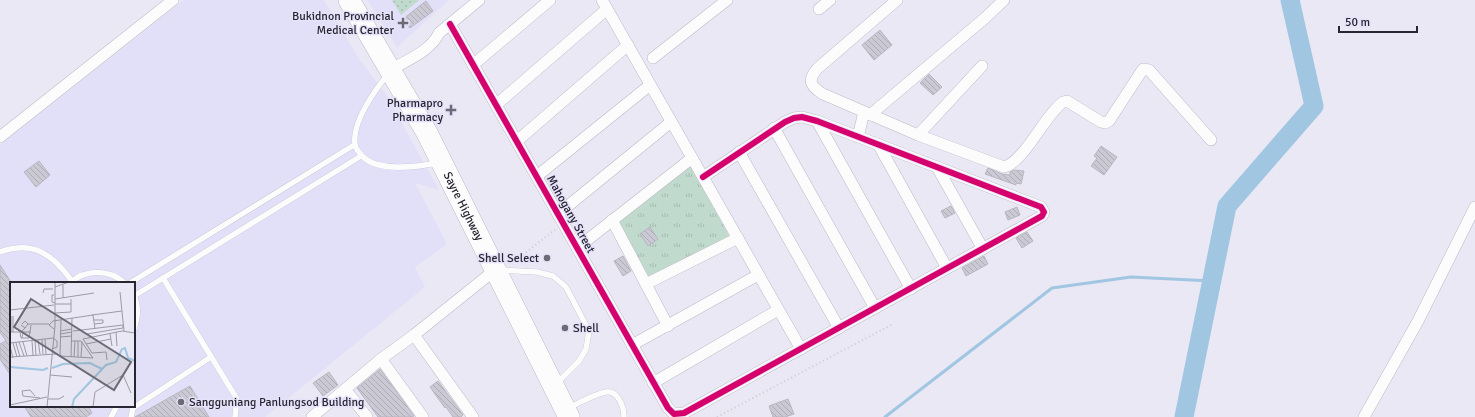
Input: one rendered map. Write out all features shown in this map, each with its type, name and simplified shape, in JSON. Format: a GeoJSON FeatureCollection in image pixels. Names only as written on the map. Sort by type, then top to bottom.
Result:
{"type":"FeatureCollection","features":[{"type":"Feature","properties":{"kind":"highway","name":"Sayre Highway"},"geometry":{"type":"LineString","coordinates":[[349,0],[398,66],[419,119],[442,162],[567,413]]}},
{"type":"Feature","properties":{"kind":"street"},"geometry":{"type":"LineString","coordinates":[[0,137],[173,0]]}},
{"type":"Feature","properties":{"kind":"street"},"geometry":{"type":"LineString","coordinates":[[398,66],[408,53],[431,34],[439,33],[479,0]]}},
{"type":"Feature","properties":{"kind":"street"},"geometry":{"type":"LineString","coordinates":[[473,64],[550,0]]}},
{"type":"Feature","properties":{"kind":"street"},"geometry":{"type":"LineString","coordinates":[[653,58],[727,0]]}},
{"type":"Feature","properties":{"kind":"street"},"geometry":{"type":"LineString","coordinates":[[819,9],[830,0]]}},
{"type":"Feature","properties":{"kind":"street"},"geometry":{"type":"LineString","coordinates":[[897,0],[812,74],[811,84],[816,90],[918,135],[1000,167],[1008,166],[1017,158],[1063,102],[1067,101],[1105,123],[1109,120],[1145,68],[1149,70],[1211,140]]}},
{"type":"Feature","properties":{"kind":"street"},"geometry":{"type":"LineString","coordinates":[[858,137],[867,113],[985,18],[1004,0]]}},
{"type":"Feature","properties":{"kind":"street"},"geometry":{"type":"LineString","coordinates":[[496,105],[604,5],[801,349],[1042,216],[1044,213],[1044,210],[1041,207],[878,144],[802,117],[794,118],[774,128],[703,177]]}},
{"type":"Feature","properties":{"kind":"street","name":"Mahogany Street"},"geometry":{"type":"LineString","coordinates":[[450,24],[653,383],[668,408],[674,414],[684,413],[801,349]]}},
{"type":"Feature","properties":{"kind":"street"},"geometry":{"type":"LineString","coordinates":[[516,141],[628,45]]}},
{"type":"Feature","properties":{"kind":"street"},"geometry":{"type":"LineString","coordinates":[[918,135],[982,66]]}},
{"type":"Feature","properties":{"kind":"street"},"geometry":{"type":"LineString","coordinates":[[537,176],[650,85]]}},
{"type":"Feature","properties":{"kind":"street"},"geometry":{"type":"LineString","coordinates":[[816,121],[911,289]]}},
{"type":"Feature","properties":{"kind":"street"},"geometry":{"type":"LineString","coordinates":[[560,218],[671,122]]}},
{"type":"Feature","properties":{"kind":"street"},"geometry":{"type":"LineString","coordinates":[[774,128],[876,308]]}},
{"type":"Feature","properties":{"kind":"street"},"geometry":{"type":"LineString","coordinates":[[878,144],[947,268]]}},
{"type":"Feature","properties":{"kind":"street"},"geometry":{"type":"LineString","coordinates":[[739,152],[839,328]]}},
{"type":"Feature","properties":{"kind":"street"},"geometry":{"type":"LineString","coordinates":[[577,248],[692,158]]}},
{"type":"Feature","properties":{"kind":"street"},"geometry":{"type":"LineString","coordinates":[[937,167],[982,249]]}},
{"type":"Feature","properties":{"kind":"street"},"geometry":{"type":"LineString","coordinates":[[1364,417],[1418,321],[1475,207]]}},
{"type":"Feature","properties":{"kind":"street"},"geometry":{"type":"LineString","coordinates":[[612,220],[668,326]]}},
{"type":"Feature","properties":{"kind":"street"},"geometry":{"type":"LineString","coordinates":[[646,284],[738,238]]}},
{"type":"Feature","properties":{"kind":"street"},"geometry":{"type":"LineString","coordinates":[[315,416],[381,358],[414,335],[495,270]]}},
{"type":"Feature","properties":{"kind":"street"},"geometry":{"type":"LineString","coordinates":[[632,345],[758,275]]}},
{"type":"Feature","properties":{"kind":"street"},"geometry":{"type":"LineString","coordinates":[[653,383],[778,310]]}},
{"type":"Feature","properties":{"kind":"street"},"geometry":{"type":"LineString","coordinates":[[414,335],[473,417]]}},
{"type":"Feature","properties":{"kind":"street"},"geometry":{"type":"LineString","coordinates":[[381,358],[423,417]]}},
{"type":"Feature","properties":{"kind":"street"},"geometry":{"type":"LineString","coordinates":[[345,389],[366,417]]}},
{"type":"Feature","properties":{"kind":"lane"},"geometry":{"type":"LineString","coordinates":[[132,282],[354,145],[360,119],[377,87],[398,66]]}},
{"type":"Feature","properties":{"kind":"lane"},"geometry":{"type":"LineString","coordinates":[[354,145],[361,156],[370,161],[397,168],[415,167],[442,162]]}},
{"type":"Feature","properties":{"kind":"lane"},"geometry":{"type":"LineString","coordinates":[[135,295],[361,156]]}},
{"type":"Feature","properties":{"kind":"lane"},"geometry":{"type":"LineString","coordinates":[[0,252],[21,248],[41,252],[50,256],[71,282],[85,274],[100,272],[115,276],[124,282]]}},
{"type":"Feature","properties":{"kind":"lane"},"geometry":{"type":"LineString","coordinates":[[495,270],[537,272],[553,276],[566,287],[589,331],[586,349],[579,362],[553,386]]}},
{"type":"Feature","properties":{"kind":"lane"},"geometry":{"type":"LineString","coordinates":[[164,278],[237,399],[235,417]]}},
{"type":"Feature","properties":{"kind":"lane"},"geometry":{"type":"LineString","coordinates":[[135,299],[138,309],[138,316],[135,326]]}},
{"type":"Feature","properties":{"kind":"lane"},"geometry":{"type":"LineString","coordinates":[[135,407],[212,357]]}},
{"type":"Feature","properties":{"kind":"lane"},"geometry":{"type":"LineString","coordinates":[[567,413],[607,392],[615,394],[620,400],[624,417]]}},
{"type":"Feature","properties":{"kind":"lane"},"geometry":{"type":"LineString","coordinates":[[111,417],[116,407]]}},
{"type":"Feature","properties":{"kind":"lane"},"geometry":{"type":"LineString","coordinates":[[131,417],[135,407]]}},
{"type":"Feature","properties":{"kind":"path"},"geometry":{"type":"LineString","coordinates":[[495,270],[520,257],[560,218]]}},
{"type":"Feature","properties":{"kind":"path"},"geometry":{"type":"LineString","coordinates":[[717,417],[893,324]]}},
{"type":"Feature","properties":{"kind":"shaded area"},"geometry":{"type":"Polygon","coordinates":[[[184,0],[324,0],[360,60],[385,93],[439,190],[415,183],[447,244],[415,267],[425,287],[265,417],[0,417],[0,145],[184,0]]]}},
{"type":"Feature","properties":{"kind":"shaded area","name":"Bukidnon Provincial Medical Center"},"geometry":{"type":"Polygon","coordinates":[[[367,0],[449,0],[397,47],[367,0]]]}},
{"type":"Feature","properties":{"kind":"green space"},"geometry":{"type":"Polygon","coordinates":[[[392,0],[419,0],[401,15],[392,0]]]}},
{"type":"Feature","properties":{"kind":"green space"},"geometry":{"type":"Polygon","coordinates":[[[690,165],[730,237],[649,277],[619,222],[690,165]]]}},
{"type":"Feature","properties":{"kind":"building"},"geometry":{"type":"Polygon","coordinates":[[[426,1],[433,11],[410,28],[403,19],[426,1]]]}},
{"type":"Feature","properties":{"kind":"building"},"geometry":{"type":"Polygon","coordinates":[[[880,30],[892,45],[874,60],[862,45],[880,30]]]}},
{"type":"Feature","properties":{"kind":"building"},"geometry":{"type":"Polygon","coordinates":[[[929,74],[942,87],[933,95],[920,83],[929,74]]]}},
{"type":"Feature","properties":{"kind":"building"},"geometry":{"type":"Polygon","coordinates":[[[1101,146],[1117,157],[1104,175],[1091,166],[1097,158],[1094,156],[1101,146]]]}},
{"type":"Feature","properties":{"kind":"building"},"geometry":{"type":"Polygon","coordinates":[[[39,161],[50,175],[36,187],[24,172],[39,161]]]}},
{"type":"Feature","properties":{"kind":"building"},"geometry":{"type":"Polygon","coordinates":[[[988,168],[1002,174],[1010,175],[1010,172],[1014,170],[1024,171],[1021,184],[1016,183],[1016,185],[985,174],[988,168]]]}},
{"type":"Feature","properties":{"kind":"building"},"geometry":{"type":"Polygon","coordinates":[[[951,206],[955,213],[945,218],[941,211],[951,206]]]}},
{"type":"Feature","properties":{"kind":"building"},"geometry":{"type":"Polygon","coordinates":[[[1017,207],[1020,215],[1008,220],[1005,212],[1017,207]]]}},
{"type":"Feature","properties":{"kind":"building"},"geometry":{"type":"Polygon","coordinates":[[[650,227],[658,239],[648,246],[640,234],[650,227]]]}},
{"type":"Feature","properties":{"kind":"building"},"geometry":{"type":"Polygon","coordinates":[[[1027,232],[1033,241],[1022,248],[1016,238],[1027,232]]]}},
{"type":"Feature","properties":{"kind":"building"},"geometry":{"type":"Polygon","coordinates":[[[623,256],[631,271],[623,276],[614,261],[623,256]]]}},
{"type":"Feature","properties":{"kind":"building"},"geometry":{"type":"Polygon","coordinates":[[[984,256],[988,264],[966,276],[962,268],[984,256]]]}},
{"type":"Feature","properties":{"kind":"building"},"geometry":{"type":"Polygon","coordinates":[[[0,265],[11,282],[10,374],[0,359],[0,344],[6,341],[0,332],[0,265]]]}},
{"type":"Feature","properties":{"kind":"building"},"geometry":{"type":"Polygon","coordinates":[[[380,369],[414,416],[378,417],[357,388],[380,369]]]}},
{"type":"Feature","properties":{"kind":"building"},"geometry":{"type":"Polygon","coordinates":[[[329,372],[338,385],[323,396],[313,383],[329,372]]]}},
{"type":"Feature","properties":{"kind":"building"},"geometry":{"type":"Polygon","coordinates":[[[438,381],[463,415],[461,417],[453,417],[430,387],[438,381]]]}},
{"type":"Feature","properties":{"kind":"building","name":"Sangguniang Panlungsod Building"},"geometry":{"type":"Polygon","coordinates":[[[190,386],[209,417],[135,417],[190,386]]]}},
{"type":"Feature","properties":{"kind":"building"},"geometry":{"type":"Polygon","coordinates":[[[788,399],[794,414],[785,417],[773,417],[769,406],[788,399]]]}},
{"type":"Feature","properties":{"kind":"building"},"geometry":{"type":"Polygon","coordinates":[[[25,407],[89,407],[92,413],[86,417],[31,417],[25,407]]]}},
{"type":"Feature","properties":{"kind":"waterway"},"geometry":{"type":"LineString","coordinates":[[1184,417],[1227,206],[1314,106],[1290,0]]}},
{"type":"Feature","properties":{"kind":"waterway"},"geometry":{"type":"LineString","coordinates":[[885,417],[1052,288],[1131,277],[1212,281]]}},
{"type":"Feature","properties":{"kind":"cycle path"},"geometry":{"type":"LineString","coordinates":[[450,24],[668,408],[674,414],[684,413],[1042,216],[1044,212],[1041,207],[817,121],[802,117],[794,118],[785,122],[703,177]]}},
{"type":"Feature","properties":{"kind":"place","name":"Bukidnon Provincial Medical Center"},"geometry":{"type":"Point","coordinates":[403,23]}},
{"type":"Feature","properties":{"kind":"place","name":"Pharmapro Pharmacy"},"geometry":{"type":"Point","coordinates":[451,110]}},
{"type":"Feature","properties":{"kind":"place","name":"Shell Select"},"geometry":{"type":"Point","coordinates":[547,258]}},
{"type":"Feature","properties":{"kind":"place","name":"Shell"},"geometry":{"type":"Point","coordinates":[565,328]}},
{"type":"Feature","properties":{"kind":"place","name":"Sangguniang Panlungsod Building"},"geometry":{"type":"Point","coordinates":[181,402]}}]}
